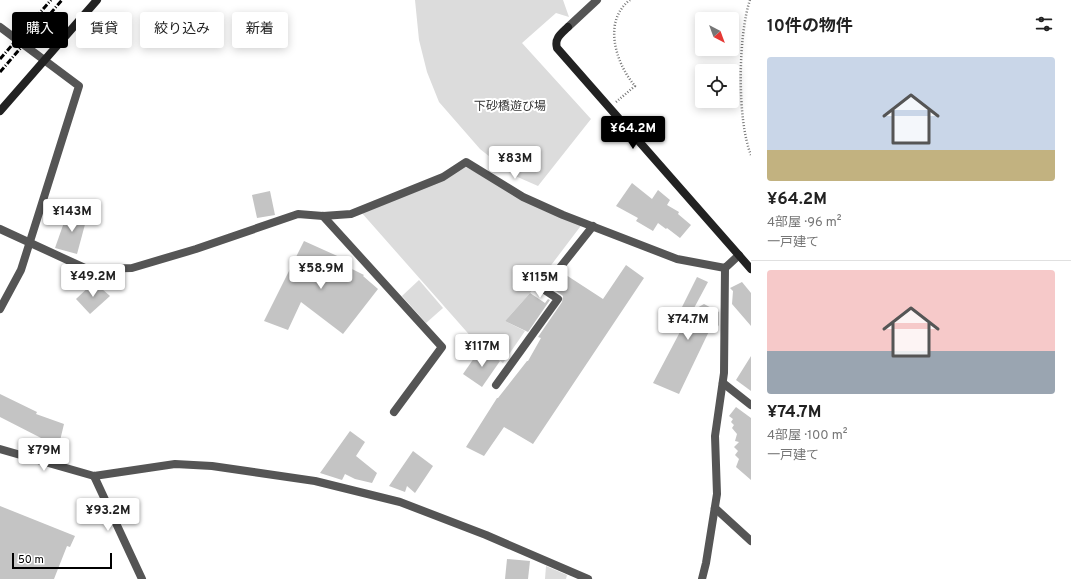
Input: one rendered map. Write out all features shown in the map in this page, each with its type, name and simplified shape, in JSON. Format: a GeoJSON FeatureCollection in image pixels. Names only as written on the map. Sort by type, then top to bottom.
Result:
{"type":"FeatureCollection","features":[{"type":"Feature","properties":{"kind":"street"},"geometry":{"type":"LineString","coordinates":[[0,111],[97,0]]}},
{"type":"Feature","properties":{"kind":"street"},"geometry":{"type":"LineString","coordinates":[[597,0],[557,38],[557,48],[751,269]]}},
{"type":"Feature","properties":{"kind":"street"},"geometry":{"type":"LineString","coordinates":[[0,27],[79,86],[17,278],[0,309]]}},
{"type":"Feature","properties":{"kind":"street"},"geometry":{"type":"LineString","coordinates":[[0,228],[87,269],[132,268],[196,249],[298,214],[323,216],[351,214],[443,177],[466,162],[524,197],[563,215],[677,259],[725,268]]}},
{"type":"Feature","properties":{"kind":"street"},"geometry":{"type":"LineString","coordinates":[[323,216],[442,347],[394,412]]}},
{"type":"Feature","properties":{"kind":"street"},"geometry":{"type":"LineString","coordinates":[[496,385],[558,299],[543,289],[593,226]]}},
{"type":"Feature","properties":{"kind":"street"},"geometry":{"type":"LineString","coordinates":[[702,579],[717,494],[715,436],[724,373],[725,268],[739,255]]}},
{"type":"Feature","properties":{"kind":"street"},"geometry":{"type":"LineString","coordinates":[[723,383],[751,406]]}},
{"type":"Feature","properties":{"kind":"street"},"geometry":{"type":"LineString","coordinates":[[0,449],[94,476],[175,464],[212,466],[315,481],[400,502],[486,535],[588,579]]}},
{"type":"Feature","properties":{"kind":"street"},"geometry":{"type":"LineString","coordinates":[[94,476],[142,579]]}},
{"type":"Feature","properties":{"kind":"street"},"geometry":{"type":"LineString","coordinates":[[715,508],[751,540]]}},
{"type":"Feature","properties":{"kind":"path"},"geometry":{"type":"LineString","coordinates":[[609,107],[635,86],[626,76],[615,49],[617,15],[630,0]]}},
{"type":"Feature","properties":{"kind":"path"},"geometry":{"type":"LineString","coordinates":[[750,0],[742,47],[742,104],[747,146],[751,155]]}},
{"type":"Feature","properties":{"kind":"green space","name":"下砂橋遊び場"},"geometry":{"type":"Polygon","coordinates":[[[415,0],[563,0],[569,17],[556,13],[522,43],[591,119],[538,186],[513,175],[480,149],[439,102],[427,72],[419,40],[415,0]]]}},
{"type":"Feature","properties":{"kind":"green space"},"geometry":{"type":"Polygon","coordinates":[[[464,166],[523,197],[583,223],[530,293],[505,321],[525,331],[503,363],[481,348],[361,212],[464,166]]]}},
{"type":"Feature","properties":{"kind":"green space"},"geometry":{"type":"Polygon","coordinates":[[[419,280],[443,308],[426,323],[402,296],[419,280]]]}},
{"type":"Feature","properties":{"kind":"green space"},"geometry":{"type":"Polygon","coordinates":[[[546,566],[567,575],[566,579],[545,579],[546,566]]]}},
{"type":"Feature","properties":{"kind":"building"},"geometry":{"type":"Polygon","coordinates":[[[632,183],[652,199],[658,190],[670,200],[667,205],[679,212],[678,214],[691,225],[680,238],[658,223],[653,231],[636,221],[638,218],[616,206],[632,183]]]}},
{"type":"Feature","properties":{"kind":"building"},"geometry":{"type":"Polygon","coordinates":[[[270,191],[275,215],[257,218],[252,195],[270,191]]]}},
{"type":"Feature","properties":{"kind":"building"},"geometry":{"type":"Polygon","coordinates":[[[68,211],[87,217],[77,254],[55,248],[68,211]]]}},
{"type":"Feature","properties":{"kind":"building"},"geometry":{"type":"Polygon","coordinates":[[[304,241],[344,259],[342,264],[364,275],[363,276],[378,289],[343,334],[301,302],[288,330],[264,321],[304,241]]]}},
{"type":"Feature","properties":{"kind":"building"},"geometry":{"type":"Polygon","coordinates":[[[626,265],[644,278],[533,444],[504,427],[484,456],[466,447],[497,398],[528,361],[541,338],[538,337],[562,302],[563,296],[553,289],[563,273],[603,299],[626,265]]]}},
{"type":"Feature","properties":{"kind":"building"},"geometry":{"type":"Polygon","coordinates":[[[697,277],[708,282],[693,310],[704,304],[719,312],[719,325],[717,328],[712,325],[679,394],[653,383],[690,313],[681,309],[697,277]]]}},
{"type":"Feature","properties":{"kind":"building"},"geometry":{"type":"Polygon","coordinates":[[[94,282],[110,296],[90,314],[76,299],[94,282]]]}},
{"type":"Feature","properties":{"kind":"building"},"geometry":{"type":"Polygon","coordinates":[[[742,282],[751,293],[751,326],[732,304],[733,291],[730,288],[742,282]]]}},
{"type":"Feature","properties":{"kind":"building"},"geometry":{"type":"Polygon","coordinates":[[[530,293],[545,303],[548,299],[550,300],[528,332],[505,321],[530,293]]]}},
{"type":"Feature","properties":{"kind":"building"},"geometry":{"type":"Polygon","coordinates":[[[481,348],[500,361],[482,387],[463,374],[481,348]]]}},
{"type":"Feature","properties":{"kind":"building"},"geometry":{"type":"Polygon","coordinates":[[[751,356],[751,391],[736,380],[751,356]]]}},
{"type":"Feature","properties":{"kind":"building"},"geometry":{"type":"Polygon","coordinates":[[[0,394],[37,412],[36,414],[64,424],[57,453],[40,448],[43,439],[0,417],[0,394]]]}},
{"type":"Feature","properties":{"kind":"building"},"geometry":{"type":"Polygon","coordinates":[[[736,407],[751,418],[751,480],[736,467],[739,459],[735,455],[738,451],[734,447],[739,442],[735,441],[737,434],[732,428],[734,425],[731,422],[733,419],[729,416],[736,407]]]}},
{"type":"Feature","properties":{"kind":"building"},"geometry":{"type":"Polygon","coordinates":[[[350,431],[365,442],[356,456],[377,473],[372,483],[355,479],[345,474],[342,480],[320,473],[350,431]]]}},
{"type":"Feature","properties":{"kind":"building"},"geometry":{"type":"Polygon","coordinates":[[[413,451],[433,466],[415,493],[407,486],[405,492],[389,486],[413,451]]]}},
{"type":"Feature","properties":{"kind":"building"},"geometry":{"type":"Polygon","coordinates":[[[0,506],[75,536],[70,547],[67,546],[54,579],[0,579],[0,506]]]}},
{"type":"Feature","properties":{"kind":"building"},"geometry":{"type":"Polygon","coordinates":[[[507,559],[530,561],[528,579],[505,579],[507,559]]]}},
{"type":"Feature","properties":{"kind":"railway"},"geometry":{"type":"LineString","coordinates":[[0,59],[51,0]]}},
{"type":"Feature","properties":{"kind":"railway"},"geometry":{"type":"LineString","coordinates":[[0,72],[62,0]]}}]}
